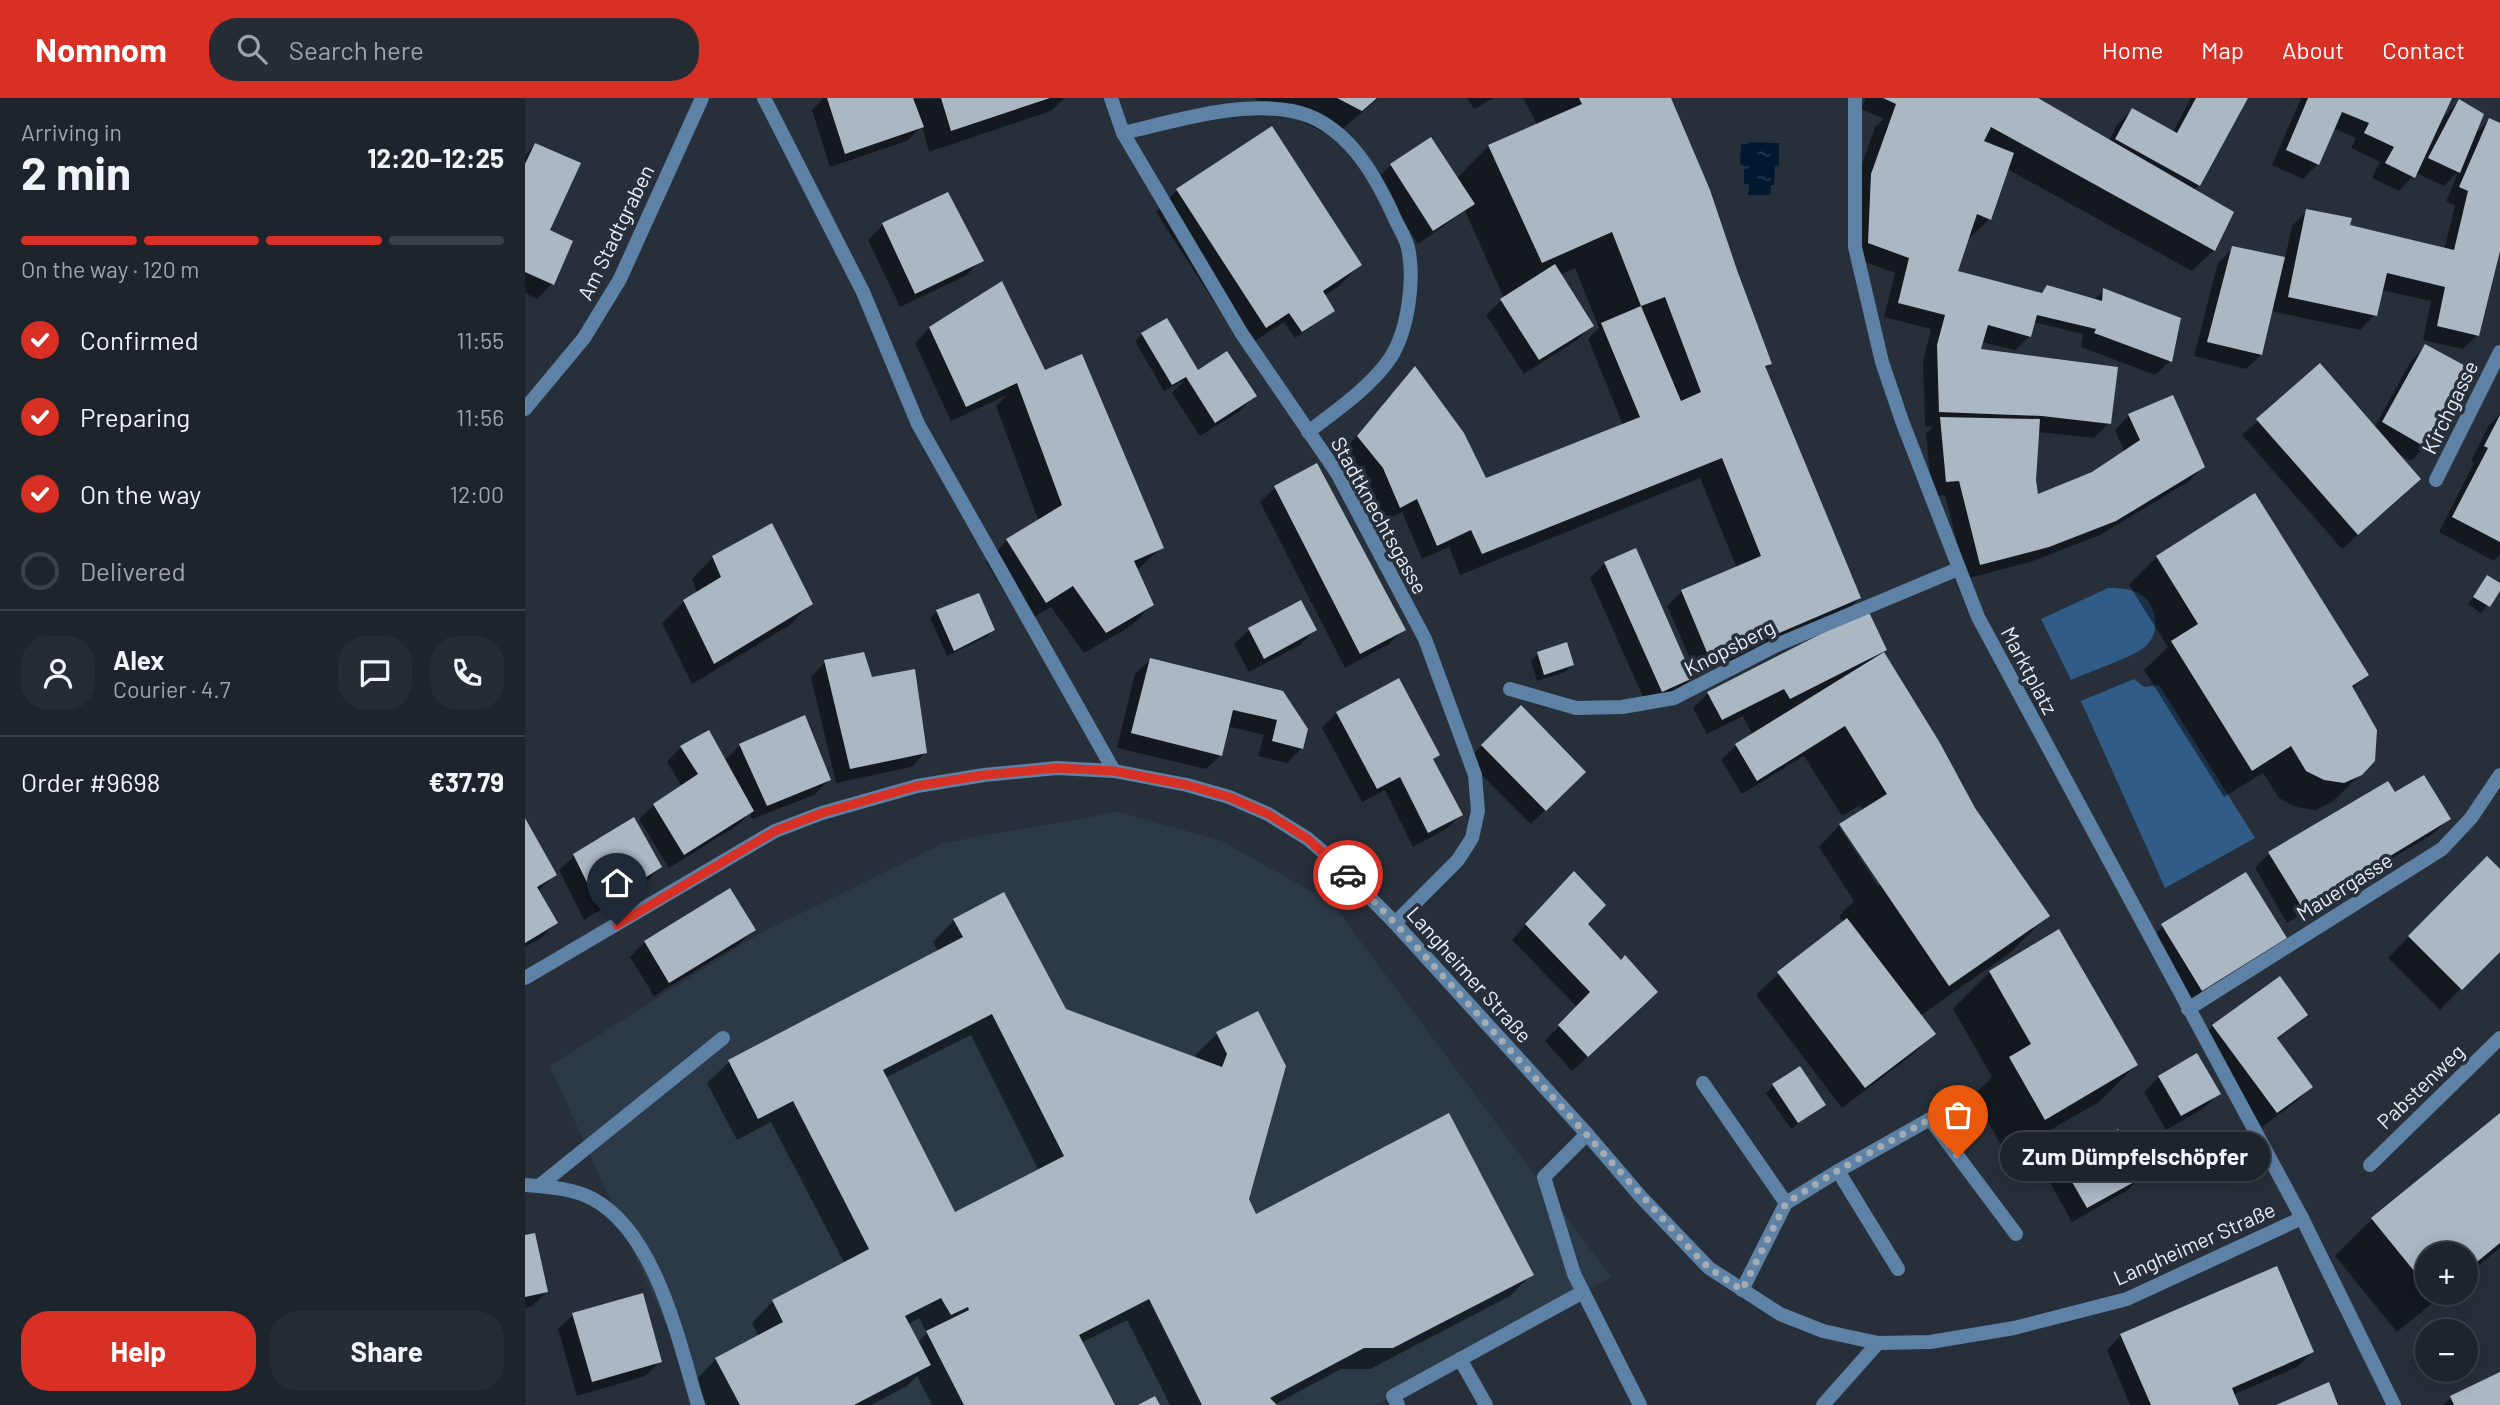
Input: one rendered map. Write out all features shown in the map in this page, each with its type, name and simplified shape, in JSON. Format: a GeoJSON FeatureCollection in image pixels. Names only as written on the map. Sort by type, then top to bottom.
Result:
{"type":"FeatureCollection","features":[{"type":"Feature","properties":{"kind":"street","name":"Am Stadtgraben"},"geometry":{"type":"LineString","coordinates":[[525,410],[584,338],[620,279],[702,98]]}},
{"type":"Feature","properties":{"kind":"street"},"geometry":{"type":"LineString","coordinates":[[764,98],[863,292],[918,424],[1114,771]]}},
{"type":"Feature","properties":{"kind":"street","name":"Stadtknechtsgasse"},"geometry":{"type":"LineString","coordinates":[[1111,98],[1123,133],[1242,334],[1337,473],[1425,639],[1475,775],[1478,811],[1472,838],[1458,860],[1395,923]]}},
{"type":"Feature","properties":{"kind":"street","name":"Marktplatz"},"geometry":{"type":"LineString","coordinates":[[1855,98],[1855,247],[1882,362],[1958,569],[1978,617],[2302,1218],[2394,1405]]}},
{"type":"Feature","properties":{"kind":"street"},"geometry":{"type":"LineString","coordinates":[[1123,133],[1235,109],[1292,111],[1324,123],[1360,155],[1384,195],[1408,248],[1410,286],[1406,321],[1391,356],[1358,393],[1308,432]]}},
{"type":"Feature","properties":{"kind":"street","name":"Kirchgasse"},"geometry":{"type":"LineString","coordinates":[[2436,480],[2500,352]]}},
{"type":"Feature","properties":{"kind":"street","name":"Knopsberg"},"geometry":{"type":"LineString","coordinates":[[1510,689],[1576,708],[1622,707],[1674,698],[1779,644],[1958,569]]}},
{"type":"Feature","properties":{"kind":"street","name":"Langheimer Straße"},"geometry":{"type":"LineString","coordinates":[[525,978],[775,831],[822,813],[917,786],[984,775],[1057,768],[1114,771],[1187,785],[1229,797],[1268,814],[1308,839],[1333,860],[1395,923],[1641,1197],[1709,1268],[1780,1314],[1823,1331],[1878,1343],[1930,1342],[2014,1328],[2127,1298],[2302,1218]]}},
{"type":"Feature","properties":{"kind":"street","name":"Mauergasse"},"geometry":{"type":"LineString","coordinates":[[2189,1009],[2442,849],[2471,818],[2500,775]]}},
{"type":"Feature","properties":{"kind":"street"},"geometry":{"type":"LineString","coordinates":[[532,1185],[723,1038]]}},
{"type":"Feature","properties":{"kind":"street","name":"Pabstenweg"},"geometry":{"type":"LineString","coordinates":[[2370,1165],[2500,1038]]}},
{"type":"Feature","properties":{"kind":"street"},"geometry":{"type":"LineString","coordinates":[[1703,1083],[1786,1203]]}},
{"type":"Feature","properties":{"kind":"street"},"geometry":{"type":"LineString","coordinates":[[1742,1290],[1786,1203],[1930,1119],[2015,1234]]}},
{"type":"Feature","properties":{"kind":"street"},"geometry":{"type":"LineString","coordinates":[[1587,1134],[1544,1177],[1574,1273],[1640,1405]]}},
{"type":"Feature","properties":{"kind":"street"},"geometry":{"type":"LineString","coordinates":[[1837,1171],[1898,1269]]}},
{"type":"Feature","properties":{"kind":"street"},"geometry":{"type":"LineString","coordinates":[[532,1185],[561,1189],[593,1199],[619,1219],[642,1251],[658,1280],[675,1325],[698,1405]]}},
{"type":"Feature","properties":{"kind":"street"},"geometry":{"type":"LineString","coordinates":[[1398,1405],[1393,1396],[1583,1292]]}},
{"type":"Feature","properties":{"kind":"street"},"geometry":{"type":"LineString","coordinates":[[1823,1405],[1878,1343]]}},
{"type":"Feature","properties":{"kind":"street"},"geometry":{"type":"LineString","coordinates":[[1460,1359],[1486,1405]]}},
{"type":"Feature","properties":{"kind":"shaded area"},"geometry":{"type":"Polygon","coordinates":[[[2108,588],[2132,591],[2148,600],[2155,621],[2153,637],[2146,646],[2132,655],[2071,680],[2041,619],[2108,588]]]}},
{"type":"Feature","properties":{"kind":"shaded area"},"geometry":{"type":"Polygon","coordinates":[[[2134,679],[2144,687],[2159,685],[2255,838],[2165,888],[2081,701],[2134,679]]]}},
{"type":"Feature","properties":{"kind":"shaded area"},"geometry":{"type":"Polygon","coordinates":[[[1118,812],[1222,841],[1332,903],[1611,1277],[1376,1405],[702,1405],[550,1066],[757,935],[944,843],[1118,812]]]}},
{"type":"Feature","properties":{"kind":"water"},"geometry":{"type":"Polygon","coordinates":[[[1741,142],[1779,143],[1779,165],[1775,166],[1774,185],[1771,185],[1770,195],[1748,195],[1749,184],[1744,184],[1744,166],[1740,164],[1741,142]]]}},
{"type":"Feature","properties":{"kind":"building"},"geometry":{"type":"Polygon","coordinates":[[[827,98],[913,98],[924,127],[845,154],[827,98]]]}},
{"type":"Feature","properties":{"kind":"building"},"geometry":{"type":"Polygon","coordinates":[[[941,98],[1050,98],[951,131],[941,98]]]}},
{"type":"Feature","properties":{"kind":"building"},"geometry":{"type":"Polygon","coordinates":[[[1337,98],[1377,98],[1362,111],[1337,98]]]}},
{"type":"Feature","properties":{"kind":"building"},"geometry":{"type":"Polygon","coordinates":[[[1579,98],[1671,98],[1710,190],[1772,364],[1765,366],[1861,598],[1711,662],[1681,590],[1761,556],[1722,458],[1482,554],[1471,530],[1437,546],[1417,499],[1400,508],[1383,468],[1357,436],[1415,366],[1464,433],[1486,478],[1640,417],[1601,323],[1641,306],[1612,232],[1542,263],[1488,145],[1582,104],[1579,98]],[[1665,297],[1641,306],[1681,401],[1701,392],[1665,297]]]}},
{"type":"Feature","properties":{"kind":"building"},"geometry":{"type":"Polygon","coordinates":[[[1883,98],[2038,98],[2234,212],[2215,251],[1991,127],[1984,141],[2014,153],[1991,220],[1977,214],[1958,271],[2042,293],[2047,285],[2102,301],[2103,288],[2181,318],[2172,362],[2094,333],[2096,329],[2037,315],[2031,337],[1988,325],[1981,349],[2118,367],[2111,424],[2042,416],[1939,412],[1937,345],[1945,315],[1898,303],[1909,258],[1868,243],[1871,174],[1896,104],[1883,98]]]}},
{"type":"Feature","properties":{"kind":"building"},"geometry":{"type":"Polygon","coordinates":[[[2196,98],[2248,98],[2200,186],[2115,139],[2132,108],[2177,133],[2196,98]]]}},
{"type":"Feature","properties":{"kind":"building"},"geometry":{"type":"Polygon","coordinates":[[[2308,98],[2452,98],[2415,178],[2385,163],[2394,147],[2364,133],[2369,123],[2342,112],[2319,165],[2286,150],[2308,98]]]}},
{"type":"Feature","properties":{"kind":"building"},"geometry":{"type":"Polygon","coordinates":[[[2459,99],[2484,114],[2460,173],[2428,158],[2459,99]]]}},
{"type":"Feature","properties":{"kind":"building"},"geometry":{"type":"Polygon","coordinates":[[[2489,118],[2500,123],[2500,251],[2479,336],[2437,326],[2445,287],[2387,273],[2377,316],[2288,297],[2306,209],[2352,218],[2350,225],[2454,250],[2468,191],[2459,187],[2489,118]]]}},
{"type":"Feature","properties":{"kind":"building"},"geometry":{"type":"Polygon","coordinates":[[[1272,126],[1362,265],[1323,291],[1335,311],[1302,332],[1289,313],[1266,328],[1176,189],[1272,126]]]}},
{"type":"Feature","properties":{"kind":"building"},"geometry":{"type":"Polygon","coordinates":[[[1431,137],[1475,204],[1433,231],[1390,164],[1431,137]]]}},
{"type":"Feature","properties":{"kind":"building"},"geometry":{"type":"Polygon","coordinates":[[[535,143],[581,163],[550,230],[573,241],[554,285],[525,272],[525,164],[535,143]]]}},
{"type":"Feature","properties":{"kind":"building"},"geometry":{"type":"Polygon","coordinates":[[[948,192],[984,261],[915,294],[882,223],[948,192]]]}},
{"type":"Feature","properties":{"kind":"building"},"geometry":{"type":"Polygon","coordinates":[[[2232,246],[2285,257],[2262,355],[2207,342],[2232,246]]]}},
{"type":"Feature","properties":{"kind":"building"},"geometry":{"type":"Polygon","coordinates":[[[1555,264],[1594,326],[1539,360],[1500,299],[1555,264]]]}},
{"type":"Feature","properties":{"kind":"building"},"geometry":{"type":"Polygon","coordinates":[[[1002,281],[1045,370],[1082,354],[1164,548],[1134,561],[1154,605],[1106,633],[1073,586],[1046,603],[1006,539],[1062,505],[1017,383],[966,407],[929,327],[1002,281]]]}},
{"type":"Feature","properties":{"kind":"building"},"geometry":{"type":"Polygon","coordinates":[[[1167,318],[1198,370],[1227,351],[1257,396],[1215,423],[1186,377],[1172,385],[1141,333],[1167,318]]]}},
{"type":"Feature","properties":{"kind":"building"},"geometry":{"type":"Polygon","coordinates":[[[2425,344],[2471,369],[2427,448],[2382,422],[2425,344]]]}},
{"type":"Feature","properties":{"kind":"building"},"geometry":{"type":"Polygon","coordinates":[[[2320,363],[2421,479],[2358,535],[2256,419],[2320,363]]]}},
{"type":"Feature","properties":{"kind":"building"},"geometry":{"type":"Polygon","coordinates":[[[2173,395],[2205,467],[2116,521],[2049,547],[1980,565],[1959,481],[1946,482],[1940,417],[2040,419],[2036,480],[2038,494],[2092,472],[2140,440],[2128,414],[2173,395]]]}},
{"type":"Feature","properties":{"kind":"building"},"geometry":{"type":"Polygon","coordinates":[[[2500,415],[2500,542],[2452,517],[2488,448],[2484,446],[2500,415]]]}},
{"type":"Feature","properties":{"kind":"building"},"geometry":{"type":"Polygon","coordinates":[[[1317,463],[1406,630],[1360,654],[1274,486],[1317,463]]]}},
{"type":"Feature","properties":{"kind":"building"},"geometry":{"type":"Polygon","coordinates":[[[2255,493],[2369,675],[2352,686],[2377,730],[2375,761],[2362,775],[2344,783],[2324,780],[2306,771],[2291,746],[2252,771],[2171,641],[2198,624],[2156,556],[2255,493]]]}},
{"type":"Feature","properties":{"kind":"building"},"geometry":{"type":"Polygon","coordinates":[[[772,523],[813,604],[714,664],[683,600],[721,577],[712,556],[772,523]]]}},
{"type":"Feature","properties":{"kind":"building"},"geometry":{"type":"Polygon","coordinates":[[[1636,548],[1693,678],[1662,692],[1604,562],[1636,548]]]}},
{"type":"Feature","properties":{"kind":"building"},"geometry":{"type":"Polygon","coordinates":[[[2487,575],[2500,583],[2500,591],[2490,607],[2473,597],[2487,575]]]}},
{"type":"Feature","properties":{"kind":"building"},"geometry":{"type":"Polygon","coordinates":[[[979,593],[995,630],[954,651],[936,610],[979,593]]]}},
{"type":"Feature","properties":{"kind":"building"},"geometry":{"type":"Polygon","coordinates":[[[1301,600],[1317,630],[1264,659],[1248,628],[1301,600]]]}},
{"type":"Feature","properties":{"kind":"building"},"geometry":{"type":"Polygon","coordinates":[[[1868,610],[1887,650],[1790,699],[1784,689],[1722,720],[1707,692],[1868,610]]]}},
{"type":"Feature","properties":{"kind":"building"},"geometry":{"type":"Polygon","coordinates":[[[1567,642],[1574,665],[1544,675],[1537,652],[1567,642]]]}},
{"type":"Feature","properties":{"kind":"building"},"geometry":{"type":"Polygon","coordinates":[[[864,652],[872,677],[915,669],[927,753],[850,769],[824,660],[864,652]]]}},
{"type":"Feature","properties":{"kind":"building"},"geometry":{"type":"Polygon","coordinates":[[[1884,652],[1940,743],[1975,808],[2050,916],[1949,986],[1839,824],[1887,794],[1845,726],[1757,781],[1735,744],[1884,652]]]}},
{"type":"Feature","properties":{"kind":"building"},"geometry":{"type":"Polygon","coordinates":[[[1150,658],[1283,691],[1308,729],[1303,749],[1272,741],[1277,720],[1233,710],[1222,756],[1131,733],[1150,658]]]}},
{"type":"Feature","properties":{"kind":"building"},"geometry":{"type":"Polygon","coordinates":[[[1399,678],[1440,755],[1433,759],[1463,815],[1428,833],[1400,777],[1377,789],[1336,712],[1399,678]]]}},
{"type":"Feature","properties":{"kind":"building"},"geometry":{"type":"Polygon","coordinates":[[[1521,705],[1586,772],[1546,811],[1481,745],[1521,705]]]}},
{"type":"Feature","properties":{"kind":"building"},"geometry":{"type":"Polygon","coordinates":[[[805,715],[831,780],[767,806],[739,744],[805,715]]]}},
{"type":"Feature","properties":{"kind":"building"},"geometry":{"type":"Polygon","coordinates":[[[709,730],[754,811],[684,855],[653,804],[698,774],[680,746],[709,730]]]}},
{"type":"Feature","properties":{"kind":"building"},"geometry":{"type":"Polygon","coordinates":[[[2424,775],[2451,819],[2303,909],[2268,852],[2388,781],[2395,792],[2424,775]]]}},
{"type":"Feature","properties":{"kind":"building"},"geometry":{"type":"Polygon","coordinates":[[[634,817],[662,867],[599,907],[573,854],[634,817]]]}},
{"type":"Feature","properties":{"kind":"building"},"geometry":{"type":"Polygon","coordinates":[[[525,818],[557,875],[537,887],[558,923],[525,943],[525,818]]]}},
{"type":"Feature","properties":{"kind":"building"},"geometry":{"type":"Polygon","coordinates":[[[2487,856],[2500,869],[2500,952],[2462,990],[2408,936],[2487,856]]]}},
{"type":"Feature","properties":{"kind":"building"},"geometry":{"type":"Polygon","coordinates":[[[1574,871],[1606,905],[1588,924],[1621,960],[1625,955],[1658,992],[1588,1057],[1558,1025],[1590,992],[1525,924],[1574,871]]]}},
{"type":"Feature","properties":{"kind":"building"},"geometry":{"type":"Polygon","coordinates":[[[2246,872],[2287,938],[2202,991],[2161,924],[2246,872]]]}},
{"type":"Feature","properties":{"kind":"building"},"geometry":{"type":"Polygon","coordinates":[[[730,888],[756,930],[669,983],[644,941],[730,888]]]}},
{"type":"Feature","properties":{"kind":"building"},"geometry":{"type":"Polygon","coordinates":[[[1004,892],[1066,1009],[1222,1067],[1227,1054],[1216,1032],[1258,1011],[1286,1066],[1249,1199],[1256,1214],[1449,1113],[1534,1275],[1393,1348],[1364,1348],[1270,1398],[1277,1405],[1202,1405],[1149,1299],[1079,1335],[1115,1405],[964,1405],[926,1331],[969,1310],[968,1307],[951,1315],[941,1298],[905,1316],[931,1365],[854,1405],[740,1405],[715,1358],[783,1322],[772,1300],[869,1249],[793,1101],[758,1119],[728,1060],[963,937],[953,919],[1004,892]],[[992,1014],[883,1070],[955,1212],[1064,1156],[992,1014]]]}},
{"type":"Feature","properties":{"kind":"building"},"geometry":{"type":"Polygon","coordinates":[[[1847,918],[1936,1034],[1865,1088],[1777,972],[1847,918]]]}},
{"type":"Feature","properties":{"kind":"building"},"geometry":{"type":"Polygon","coordinates":[[[2059,929],[2138,1065],[2045,1120],[2009,1057],[2031,1044],[1989,971],[2059,929]]]}},
{"type":"Feature","properties":{"kind":"building"},"geometry":{"type":"Polygon","coordinates":[[[2280,976],[2308,1015],[2277,1038],[2313,1087],[2277,1113],[2212,1025],[2280,976]]]}},
{"type":"Feature","properties":{"kind":"building"},"geometry":{"type":"Polygon","coordinates":[[[2197,1053],[2221,1094],[2181,1116],[2158,1076],[2197,1053]]]}},
{"type":"Feature","properties":{"kind":"building"},"geometry":{"type":"Polygon","coordinates":[[[1800,1066],[1826,1105],[1798,1123],[1772,1084],[1800,1066]]]}},
{"type":"Feature","properties":{"kind":"building"},"geometry":{"type":"Polygon","coordinates":[[[2500,1113],[2500,1243],[2478,1261],[2478,1242],[2415,1242],[2415,1272],[2371,1218],[2500,1113]]]}},
{"type":"Feature","properties":{"kind":"building"},"geometry":{"type":"Polygon","coordinates":[[[2118,1129],[2145,1176],[2087,1208],[2060,1161],[2118,1129]]]}},
{"type":"Feature","properties":{"kind":"building"},"geometry":{"type":"Polygon","coordinates":[[[535,1233],[548,1292],[525,1297],[525,1235],[535,1233]]]}},
{"type":"Feature","properties":{"kind":"building"},"geometry":{"type":"Polygon","coordinates":[[[2277,1266],[2314,1352],[2232,1388],[2239,1405],[2151,1405],[2120,1334],[2277,1266]]]}},
{"type":"Feature","properties":{"kind":"building"},"geometry":{"type":"Polygon","coordinates":[[[643,1293],[662,1362],[592,1382],[572,1313],[643,1293]]]}},
{"type":"Feature","properties":{"kind":"building"},"geometry":{"type":"Polygon","coordinates":[[[2500,1372],[2500,1405],[2454,1405],[2450,1396],[2500,1372]]]}},
{"type":"Feature","properties":{"kind":"building"},"geometry":{"type":"Polygon","coordinates":[[[2329,1382],[2338,1405],[2276,1405],[2329,1382]]]}},
{"type":"Feature","properties":{"kind":"building"},"geometry":{"type":"Polygon","coordinates":[[[1155,1396],[1160,1405],[1138,1405],[1155,1396]]]}},
{"type":"Feature","properties":{"kind":"way so far"},"geometry":{"type":"LineString","coordinates":[[1348,875],[1395,923],[1692,1251],[1709,1268],[1742,1290],[1786,1203],[1837,1171],[1930,1119],[1958,1157]]}},
{"type":"Feature","properties":{"kind":"place","name":"Zum Dümpfelschöpfer"},"geometry":{"type":"Point","coordinates":[1958,1157]}},
{"type":"Feature","properties":{"kind":"route"},"geometry":{"type":"LineString","coordinates":[[617,925],[775,831],[822,813],[917,786],[984,775],[1057,768],[1114,771],[1187,785],[1229,797],[1268,814],[1308,839],[1348,875]]}}]}
